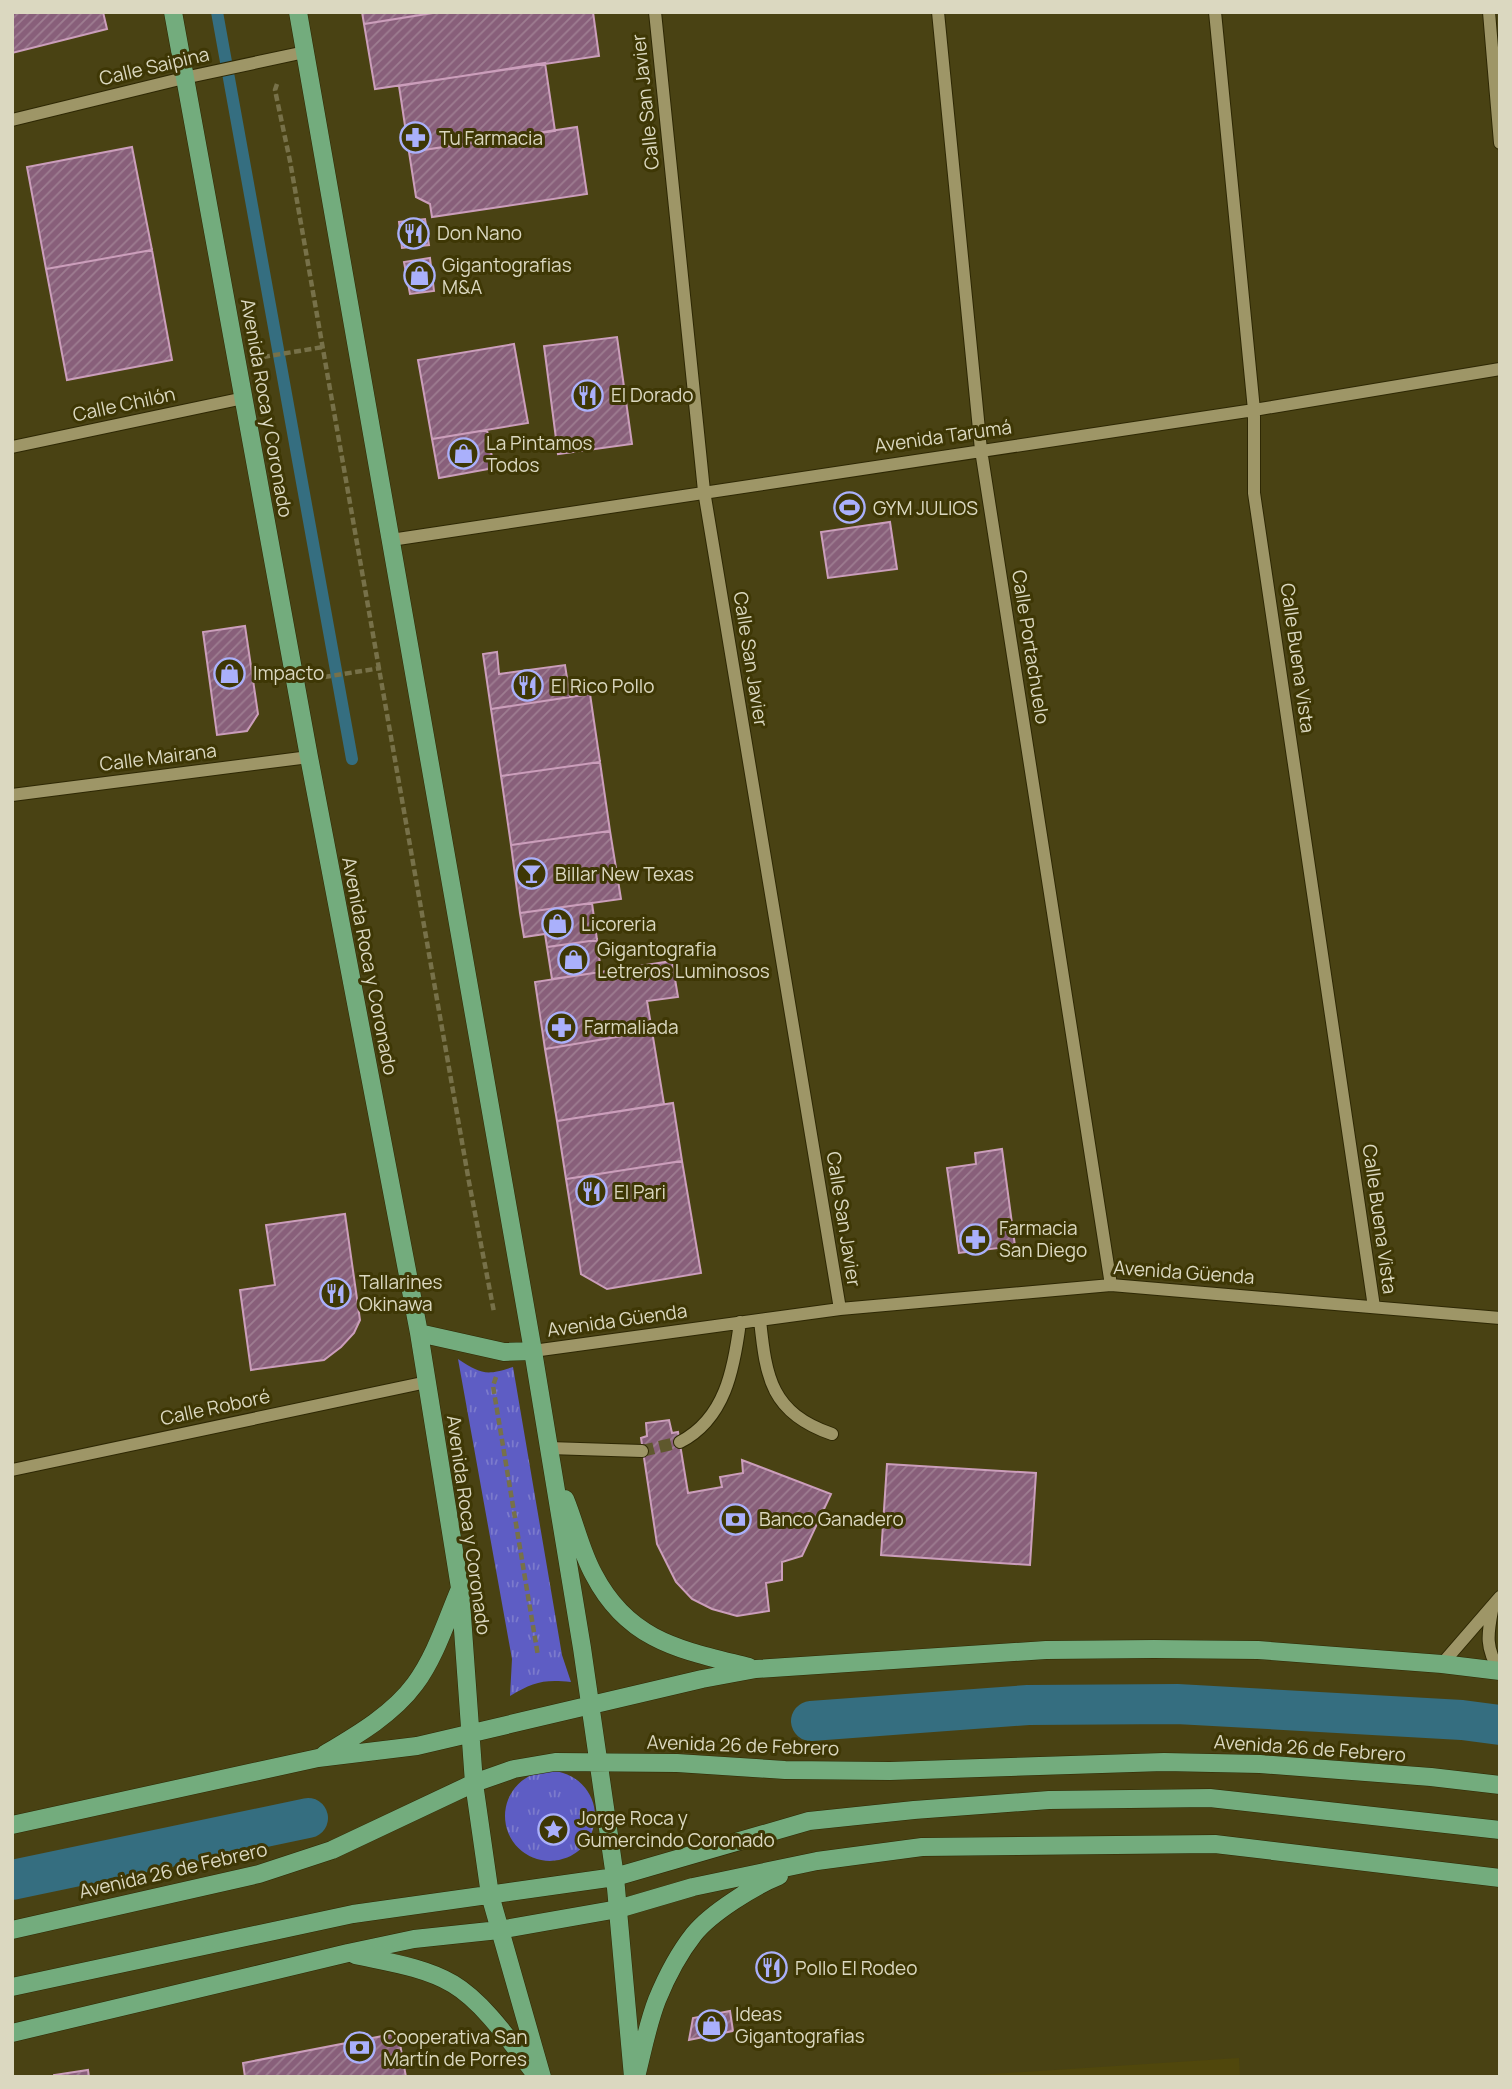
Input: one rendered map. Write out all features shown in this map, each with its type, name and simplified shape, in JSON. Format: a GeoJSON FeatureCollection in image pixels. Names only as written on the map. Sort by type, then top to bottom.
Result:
{"type":"FeatureCollection","features":[{"type":"Feature","properties":{"kind":"main road","name":"Avenida Roca y Coronado"},"geometry":{"type":"LineString","coordinates":[[173,12],[192,76],[244,398],[309,757],[419,1333],[460,1588],[474,1783],[490,1895],[540,2077]]}},
{"type":"Feature","properties":{"kind":"main road"},"geometry":{"type":"LineString","coordinates":[[298,12],[551,1456],[615,1877],[635,2077]]}},
{"type":"Feature","properties":{"kind":"main road"},"geometry":{"type":"LineString","coordinates":[[419,1333],[504,1352],[533,1351]]}},
{"type":"Feature","properties":{"kind":"main road"},"geometry":{"type":"LineString","coordinates":[[551,1456],[593,1574],[618,1611],[650,1637],[661,1642],[684,1651],[756,1669]]}},
{"type":"Feature","properties":{"kind":"main road"},"geometry":{"type":"LineString","coordinates":[[318,1758],[361,1733],[415,1685],[437,1644],[460,1588]]}},
{"type":"Feature","properties":{"kind":"main road"},"geometry":{"type":"LineString","coordinates":[[12,1825],[318,1758],[417,1746],[702,1679],[756,1669],[1046,1650],[1154,1649],[1258,1650],[1500,1671]]}},
{"type":"Feature","properties":{"kind":"main road","name":"Avenida 26 de Febrero"},"geometry":{"type":"LineString","coordinates":[[12,1930],[271,1870],[332,1850],[474,1783],[514,1769],[555,1762],[599,1761],[785,1770],[890,1771],[1164,1762],[1259,1764],[1500,1785]]}},
{"type":"Feature","properties":{"kind":"main road"},"geometry":{"type":"LineString","coordinates":[[12,1987],[353,1914],[615,1877],[809,1821],[1049,1800],[1210,1798],[1500,1830]]}},
{"type":"Feature","properties":{"kind":"main road"},"geometry":{"type":"LineString","coordinates":[[12,2033],[414,1939],[499,1930],[618,1909],[693,1887],[817,1861],[922,1847],[1215,1844],[1500,1878]]}},
{"type":"Feature","properties":{"kind":"main road"},"geometry":{"type":"LineString","coordinates":[[635,2077],[656,2001],[695,1932],[764,1882],[817,1861]]}},
{"type":"Feature","properties":{"kind":"main road"},"geometry":{"type":"LineString","coordinates":[[348,1953],[411,1968],[453,1984],[488,2015],[540,2077]]}},
{"type":"Feature","properties":{"kind":"street","name":"Calle San Javier"},"geometry":{"type":"LineString","coordinates":[[655,12],[704,491],[840,1309]]}},
{"type":"Feature","properties":{"kind":"street","name":"Calle Portachuelo"},"geometry":{"type":"LineString","coordinates":[[938,12],[981,450],[1111,1285]]}},
{"type":"Feature","properties":{"kind":"street","name":"Calle Buena Vista"},"geometry":{"type":"LineString","coordinates":[[1215,12],[1255,410],[1254,493],[1374,1307]]}},
{"type":"Feature","properties":{"kind":"street"},"geometry":{"type":"LineString","coordinates":[[1489,12],[1500,143]]}},
{"type":"Feature","properties":{"kind":"street","name":"Calle Saipina"},"geometry":{"type":"LineString","coordinates":[[12,120],[192,76],[305,52]]}},
{"type":"Feature","properties":{"kind":"street","name":"Avenida Tarumá"},"geometry":{"type":"LineString","coordinates":[[391,540],[1255,410],[1500,369]]}},
{"type":"Feature","properties":{"kind":"street","name":"Calle Chilón"},"geometry":{"type":"LineString","coordinates":[[12,447],[244,398]]}},
{"type":"Feature","properties":{"kind":"street","name":"Calle Mairana"},"geometry":{"type":"LineString","coordinates":[[12,795],[309,757]]}},
{"type":"Feature","properties":{"kind":"street","name":"Avenida Güenda"},"geometry":{"type":"LineString","coordinates":[[533,1351],[840,1309],[1111,1285],[1500,1318]]}},
{"type":"Feature","properties":{"kind":"street"},"geometry":{"type":"LineString","coordinates":[[760,1320],[764,1357],[772,1385],[785,1406],[811,1427],[832,1434]]}},
{"type":"Feature","properties":{"kind":"street"},"geometry":{"type":"LineString","coordinates":[[680,1442],[696,1434],[715,1413],[735,1363],[740,1322]]}},
{"type":"Feature","properties":{"kind":"street","name":"Calle Roboré"},"geometry":{"type":"LineString","coordinates":[[12,1470],[427,1382]]}},
{"type":"Feature","properties":{"kind":"street"},"geometry":{"type":"LineString","coordinates":[[551,1456],[642,1451]]}},
{"type":"Feature","properties":{"kind":"street"},"geometry":{"type":"LineString","coordinates":[[1443,1664],[1496,1601]]}},
{"type":"Feature","properties":{"kind":"street"},"geometry":{"type":"LineString","coordinates":[[1496,1601],[1488,1646],[1500,1671]]}},
{"type":"Feature","properties":{"kind":"path"},"geometry":{"type":"LineString","coordinates":[[281,56],[275,90],[293,174],[488,1285],[504,1352],[493,1386],[538,1656]]}},
{"type":"Feature","properties":{"kind":"path"},"geometry":{"type":"LineString","coordinates":[[266,357],[302,352]]}},
{"type":"Feature","properties":{"kind":"path"},"geometry":{"type":"LineString","coordinates":[[322,677],[356,672]]}},
{"type":"Feature","properties":{"kind":"shaded area"},"geometry":{"type":"Polygon","coordinates":[[[1239,2058],[1240,2077],[945,2077],[1239,2058]]]}},
{"type":"Feature","properties":{"kind":"green space"},"geometry":{"type":"Polygon","coordinates":[[[458,1359],[484,1372],[513,1367],[562,1655],[571,1682],[539,1683],[510,1696],[512,1659],[458,1359]]]}},
{"type":"Feature","properties":{"kind":"green space"},"geometry":{"type":"Polygon","coordinates":[[[550,1771],[567,1774],[582,1784],[592,1799],[595,1816],[592,1833],[582,1848],[567,1858],[550,1861],[533,1858],[518,1848],[508,1833],[505,1816],[508,1799],[518,1784],[533,1774],[550,1771]]]}},
{"type":"Feature","properties":{"kind":"building"},"geometry":{"type":"Polygon","coordinates":[[[12,12],[103,12],[107,29],[12,53],[12,12]]]}},
{"type":"Feature","properties":{"kind":"building"},"geometry":{"type":"Polygon","coordinates":[[[362,12],[439,12],[364,24],[362,12]]]}},
{"type":"Feature","properties":{"kind":"building"},"geometry":{"type":"Polygon","coordinates":[[[439,12],[593,12],[599,56],[375,89],[364,24],[439,12]]]}},
{"type":"Feature","properties":{"kind":"building"},"geometry":{"type":"Polygon","coordinates":[[[545,63],[555,131],[409,152],[399,86],[545,63]]]}},
{"type":"Feature","properties":{"kind":"building"},"geometry":{"type":"Polygon","coordinates":[[[577,127],[587,194],[432,217],[430,204],[416,197],[409,152],[577,127]]]}},
{"type":"Feature","properties":{"kind":"building"},"geometry":{"type":"Polygon","coordinates":[[[132,147],[152,250],[46,269],[27,167],[132,147]]]}},
{"type":"Feature","properties":{"kind":"building","name":"Don Nano"},"geometry":{"type":"Polygon","coordinates":[[[425,219],[429,245],[402,248],[399,222],[425,219]]]}},
{"type":"Feature","properties":{"kind":"building"},"geometry":{"type":"Polygon","coordinates":[[[152,250],[172,360],[67,380],[46,269],[152,250]]]}},
{"type":"Feature","properties":{"kind":"building","name":"Gigantografias M&A"},"geometry":{"type":"Polygon","coordinates":[[[430,258],[434,291],[410,294],[404,262],[430,258]]]}},
{"type":"Feature","properties":{"kind":"building","name":"El Dorado"},"geometry":{"type":"Polygon","coordinates":[[[617,337],[632,444],[558,454],[544,346],[617,337]]]}},
{"type":"Feature","properties":{"kind":"building"},"geometry":{"type":"Polygon","coordinates":[[[514,344],[528,423],[432,439],[418,360],[514,344]]]}},
{"type":"Feature","properties":{"kind":"building","name":"La Pintamos Todos"},"geometry":{"type":"Polygon","coordinates":[[[487,430],[494,468],[439,478],[432,439],[487,430]]]}},
{"type":"Feature","properties":{"kind":"building"},"geometry":{"type":"Polygon","coordinates":[[[890,522],[897,569],[828,578],[821,532],[890,522]]]}},
{"type":"Feature","properties":{"kind":"building","name":"Impacto"},"geometry":{"type":"Polygon","coordinates":[[[245,626],[258,714],[247,731],[217,735],[203,632],[245,626]]]}},
{"type":"Feature","properties":{"kind":"building","name":"El Rico Pollo"},"geometry":{"type":"Polygon","coordinates":[[[497,652],[499,674],[565,665],[570,697],[491,709],[483,654],[497,652]]]}},
{"type":"Feature","properties":{"kind":"building"},"geometry":{"type":"Polygon","coordinates":[[[590,694],[600,762],[501,776],[491,709],[590,694]]]}},
{"type":"Feature","properties":{"kind":"building"},"geometry":{"type":"Polygon","coordinates":[[[600,762],[610,831],[511,845],[501,776],[600,762]]]}},
{"type":"Feature","properties":{"kind":"building"},"geometry":{"type":"Polygon","coordinates":[[[610,831],[621,899],[520,913],[511,845],[610,831]]]}},
{"type":"Feature","properties":{"kind":"building","name":"Licoreria"},"geometry":{"type":"Polygon","coordinates":[[[592,903],[597,940],[547,947],[545,934],[524,937],[520,913],[592,903]]]}},
{"type":"Feature","properties":{"kind":"building","name":"Gigantografia Letreros Luminosos"},"geometry":{"type":"Polygon","coordinates":[[[597,940],[601,972],[552,979],[547,947],[597,940]]]}},
{"type":"Feature","properties":{"kind":"building"},"geometry":{"type":"Polygon","coordinates":[[[672,961],[678,997],[647,1001],[652,1031],[545,1049],[535,982],[672,961]]]}},
{"type":"Feature","properties":{"kind":"building"},"geometry":{"type":"Polygon","coordinates":[[[652,1031],[664,1104],[557,1121],[545,1049],[652,1031]]]}},
{"type":"Feature","properties":{"kind":"building"},"geometry":{"type":"Polygon","coordinates":[[[673,1103],[682,1161],[566,1179],[557,1121],[673,1103]]]}},
{"type":"Feature","properties":{"kind":"building"},"geometry":{"type":"Polygon","coordinates":[[[1002,1149],[1015,1246],[959,1253],[947,1168],[976,1164],[975,1153],[1002,1149]]]}},
{"type":"Feature","properties":{"kind":"building"},"geometry":{"type":"Polygon","coordinates":[[[682,1161],[701,1273],[607,1289],[581,1274],[566,1179],[682,1161]]]}},
{"type":"Feature","properties":{"kind":"building"},"geometry":{"type":"Polygon","coordinates":[[[345,1214],[360,1320],[354,1333],[324,1360],[251,1370],[240,1290],[275,1285],[266,1225],[345,1214]]]}},
{"type":"Feature","properties":{"kind":"building","name":"Banco Ganadero"},"geometry":{"type":"Polygon","coordinates":[[[669,1420],[672,1433],[678,1432],[688,1493],[722,1487],[720,1477],[743,1473],[742,1460],[831,1494],[802,1556],[782,1562],[782,1580],[766,1583],[769,1611],[737,1616],[712,1609],[692,1599],[676,1582],[657,1544],[641,1438],[647,1436],[646,1423],[669,1420]]]}},
{"type":"Feature","properties":{"kind":"building"},"geometry":{"type":"Polygon","coordinates":[[[887,1464],[1036,1473],[1030,1565],[881,1555],[887,1464]]]}},
{"type":"Feature","properties":{"kind":"building","name":"Ideas Gigantografias"},"geometry":{"type":"Polygon","coordinates":[[[730,2011],[733,2031],[689,2040],[693,2018],[730,2011]]]}},
{"type":"Feature","properties":{"kind":"building","name":"Cooperativa San Martín de Porres"},"geometry":{"type":"Polygon","coordinates":[[[398,2033],[406,2077],[245,2077],[243,2063],[398,2033]]]}},
{"type":"Feature","properties":{"kind":"building"},"geometry":{"type":"Polygon","coordinates":[[[88,2070],[89,2077],[54,2077],[54,2075],[88,2070]]]}},
{"type":"Feature","properties":{"kind":"waterway"},"geometry":{"type":"LineString","coordinates":[[217,12],[352,759]]}},
{"type":"Feature","properties":{"kind":"waterway"},"geometry":{"type":"LineString","coordinates":[[811,1721],[1028,1705],[1177,1704],[1462,1720],[1500,1725]]}},
{"type":"Feature","properties":{"kind":"waterway"},"geometry":{"type":"LineString","coordinates":[[12,1880],[308,1818]]}},
{"type":"Feature","properties":{"kind":"tunnel"},"geometry":{"type":"LineString","coordinates":[[642,1451],[680,1442]]}},
{"type":"Feature","properties":{"kind":"place","name":"Tu Farmacia"},"geometry":{"type":"Point","coordinates":[416,138]}},
{"type":"Feature","properties":{"kind":"place","name":"Don Nano"},"geometry":{"type":"Point","coordinates":[414,233]}},
{"type":"Feature","properties":{"kind":"place","name":"Gigantografias M&A"},"geometry":{"type":"Point","coordinates":[419,276]}},
{"type":"Feature","properties":{"kind":"place","name":"El Dorado"},"geometry":{"type":"Point","coordinates":[588,395]}},
{"type":"Feature","properties":{"kind":"place","name":"La Pintamos Todos"},"geometry":{"type":"Point","coordinates":[463,454]}},
{"type":"Feature","properties":{"kind":"place","name":"GYM JULIOS"},"geometry":{"type":"Point","coordinates":[850,508]}},
{"type":"Feature","properties":{"kind":"place","name":"Impacto"},"geometry":{"type":"Point","coordinates":[230,673]}},
{"type":"Feature","properties":{"kind":"place","name":"El Rico Pollo"},"geometry":{"type":"Point","coordinates":[528,686]}},
{"type":"Feature","properties":{"kind":"place","name":"Billar New Texas"},"geometry":{"type":"Point","coordinates":[532,874]}},
{"type":"Feature","properties":{"kind":"place","name":"Licoreria"},"geometry":{"type":"Point","coordinates":[558,924]}},
{"type":"Feature","properties":{"kind":"place","name":"Gigantografia Letreros Luminosos"},"geometry":{"type":"Point","coordinates":[574,960]}},
{"type":"Feature","properties":{"kind":"place","name":"Farmaliada"},"geometry":{"type":"Point","coordinates":[561,1027]}},
{"type":"Feature","properties":{"kind":"place","name":"El Pari"},"geometry":{"type":"Point","coordinates":[591,1192]}},
{"type":"Feature","properties":{"kind":"place","name":"Farmacia San Diego"},"geometry":{"type":"Point","coordinates":[976,1239]}},
{"type":"Feature","properties":{"kind":"place","name":"Tallarines Okinawa"},"geometry":{"type":"Point","coordinates":[336,1293]}},
{"type":"Feature","properties":{"kind":"place","name":"Banco Ganadero"},"geometry":{"type":"Point","coordinates":[736,1519]}},
{"type":"Feature","properties":{"kind":"place","name":"Jorge Roca y Gumercindo Coronado"},"geometry":{"type":"Point","coordinates":[554,1829]}},
{"type":"Feature","properties":{"kind":"place","name":"Pollo El Rodeo"},"geometry":{"type":"Point","coordinates":[772,1968]}},
{"type":"Feature","properties":{"kind":"place","name":"Ideas Gigantografias"},"geometry":{"type":"Point","coordinates":[712,2025]}},
{"type":"Feature","properties":{"kind":"place","name":"Cooperativa San Martín de Porres"},"geometry":{"type":"Point","coordinates":[360,2048]}}]}
